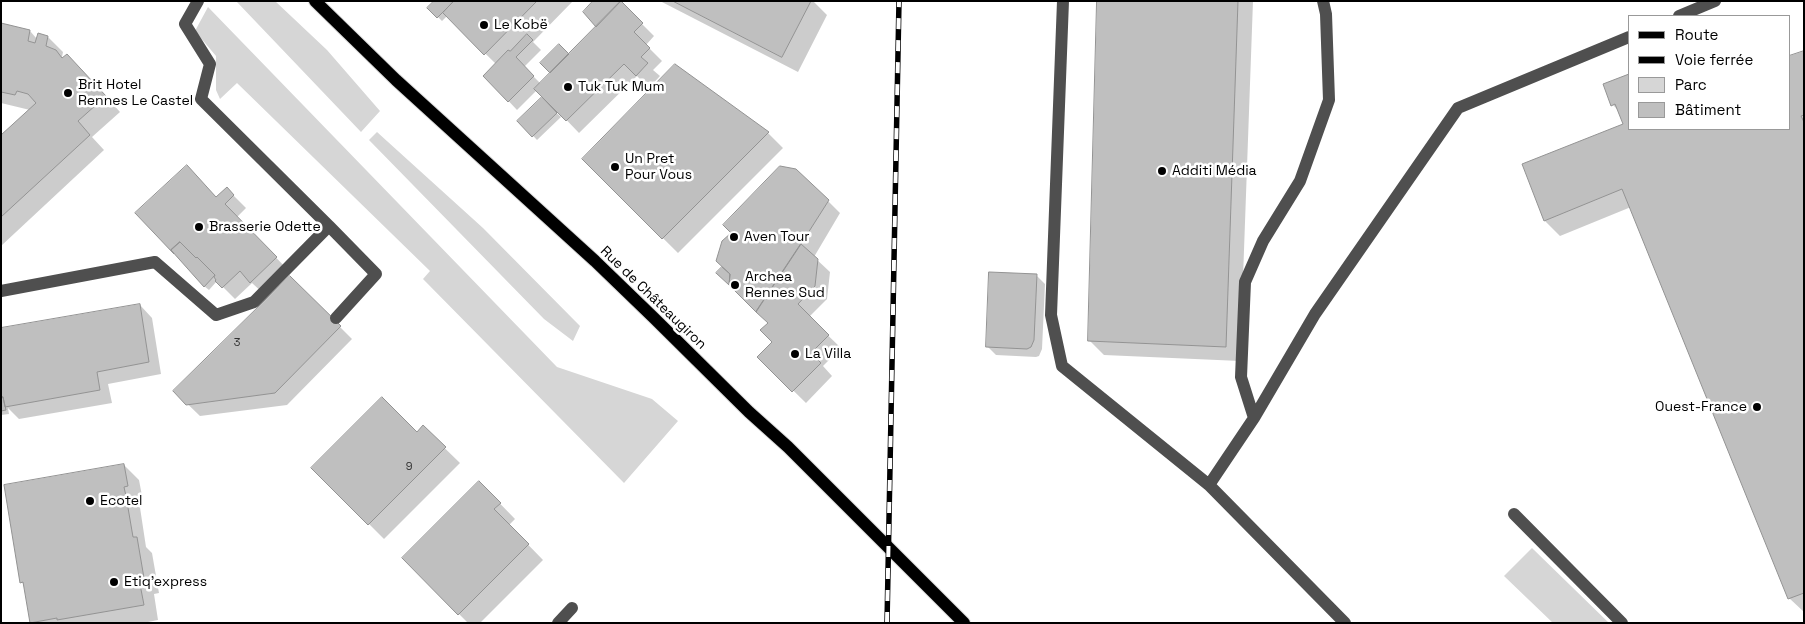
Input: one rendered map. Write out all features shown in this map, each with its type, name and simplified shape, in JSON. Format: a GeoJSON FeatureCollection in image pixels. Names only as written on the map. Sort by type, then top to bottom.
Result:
{"type":"FeatureCollection","features":[{"type":"Feature","properties":{"kind":"main road","name":"Rue de Châteaugiron"},"geometry":{"type":"LineString","coordinates":[[315,1],[396,80],[654,318],[749,412],[807,466],[964,623]]}},
{"type":"Feature","properties":{"kind":"lane"},"geometry":{"type":"LineString","coordinates":[[198,1],[185,24],[210,64],[201,99],[376,274],[336,318]]}},
{"type":"Feature","properties":{"kind":"lane"},"geometry":{"type":"LineString","coordinates":[[1063,1],[1051,315],[1062,366],[1209,485],[1345,623]]}},
{"type":"Feature","properties":{"kind":"lane"},"geometry":{"type":"LineString","coordinates":[[1254,418],[1241,377],[1245,282],[1263,241],[1300,180],[1329,100],[1326,14],[1323,1]]}},
{"type":"Feature","properties":{"kind":"lane"},"geometry":{"type":"LineString","coordinates":[[1681,15],[1715,1]]}},
{"type":"Feature","properties":{"kind":"lane"},"geometry":{"type":"LineString","coordinates":[[1209,485],[1254,418],[1315,314],[1458,108],[1628,37]]}},
{"type":"Feature","properties":{"kind":"lane"},"geometry":{"type":"LineString","coordinates":[[1,291],[156,262],[216,315],[254,302],[329,226]]}},
{"type":"Feature","properties":{"kind":"lane"},"geometry":{"type":"LineString","coordinates":[[1514,514],[1622,623]]}},
{"type":"Feature","properties":{"kind":"lane"},"geometry":{"type":"LineString","coordinates":[[558,623],[572,608]]}},
{"type":"Feature","properties":{"kind":"green space"},"geometry":{"type":"Polygon","coordinates":[[[236,1],[275,1],[327,50],[380,111],[361,132],[236,1]]]}},
{"type":"Feature","properties":{"kind":"green space"},"geometry":{"type":"Polygon","coordinates":[[[208,7],[557,367],[652,399],[678,421],[624,483],[423,279],[430,271],[237,83],[220,99],[216,90],[216,56],[195,31],[208,7]]]}},
{"type":"Feature","properties":{"kind":"green space"},"geometry":{"type":"Polygon","coordinates":[[[377,132],[483,228],[580,326],[573,341],[544,319],[369,140],[377,132]]]}},
{"type":"Feature","properties":{"kind":"green space"},"geometry":{"type":"Polygon","coordinates":[[[1532,548],[1609,623],[1553,623],[1504,576],[1532,548]]]}},
{"type":"Feature","properties":{"kind":"building"},"geometry":{"type":"Polygon","coordinates":[[[434,1],[454,1],[437,18],[427,8],[434,1]]]}},
{"type":"Feature","properties":{"kind":"building","name":"Le Kobë"},"geometry":{"type":"Polygon","coordinates":[[[454,1],[537,1],[484,55],[443,13],[454,1]]]}},
{"type":"Feature","properties":{"kind":"building"},"geometry":{"type":"Polygon","coordinates":[[[593,1],[621,1],[596,27],[583,12],[593,1]]]}},
{"type":"Feature","properties":{"kind":"building"},"geometry":{"type":"Polygon","coordinates":[[[621,1],[643,23],[634,32],[650,48],[641,57],[648,63],[636,76],[624,64],[566,121],[534,89],[621,1]]]}},
{"type":"Feature","properties":{"kind":"building"},"geometry":{"type":"Polygon","coordinates":[[[673,1],[811,1],[782,57],[673,1]]]}},
{"type":"Feature","properties":{"kind":"building","name":"Additi Média"},"geometry":{"type":"Polygon","coordinates":[[[1097,1],[1238,1],[1226,347],[1088,341],[1097,1]]]}},
{"type":"Feature","properties":{"kind":"building"},"geometry":{"type":"Polygon","coordinates":[[[1,23],[30,30],[28,41],[35,43],[38,33],[48,36],[46,46],[56,50],[62,58],[67,54],[106,96],[78,121],[90,135],[1,217],[1,135],[36,103],[28,94],[17,91],[15,95],[1,92],[1,23]]]}},
{"type":"Feature","properties":{"kind":"building"},"geometry":{"type":"Polygon","coordinates":[[[527,34],[533,40],[516,57],[534,76],[508,102],[483,76],[508,50],[510,51],[527,34]]]}},
{"type":"Feature","properties":{"kind":"building"},"geometry":{"type":"Polygon","coordinates":[[[559,44],[569,54],[550,73],[540,63],[559,44]]]}},
{"type":"Feature","properties":{"kind":"building","name":"Ouest-France"},"geometry":{"type":"Polygon","coordinates":[[[1804,51],[1804,115],[1801,116],[1804,122],[1804,593],[1788,599],[1622,189],[1544,221],[1522,164],[1623,124],[1615,104],[1611,106],[1603,84],[1628,74],[1628,130],[1790,130],[1790,56],[1804,51]]]}},
{"type":"Feature","properties":{"kind":"building"},"geometry":{"type":"Polygon","coordinates":[[[675,64],[769,132],[662,239],[582,159],[675,64]]]}},
{"type":"Feature","properties":{"kind":"building"},"geometry":{"type":"Polygon","coordinates":[[[542,97],[557,113],[532,137],[517,121],[542,97]]]}},
{"type":"Feature","properties":{"kind":"building","name":"Brasserie Odette"},"geometry":{"type":"Polygon","coordinates":[[[187,165],[216,197],[227,187],[234,195],[225,204],[277,257],[250,283],[240,271],[222,288],[215,281],[215,275],[180,242],[171,250],[174,254],[135,213],[187,165]]]}},
{"type":"Feature","properties":{"kind":"building"},"geometry":{"type":"Polygon","coordinates":[[[780,166],[796,169],[829,200],[756,312],[729,285],[730,274],[716,261],[722,241],[731,233],[723,225],[780,166]]]}},
{"type":"Feature","properties":{"kind":"building"},"geometry":{"type":"Polygon","coordinates":[[[180,242],[215,275],[204,287],[171,250],[180,242]]]}},
{"type":"Feature","properties":{"kind":"building"},"geometry":{"type":"Polygon","coordinates":[[[801,244],[818,259],[815,286],[798,304],[829,335],[811,353],[821,363],[792,392],[757,357],[772,342],[760,330],[768,323],[756,312],[801,244]]]}},
{"type":"Feature","properties":{"kind":"building"},"geometry":{"type":"Polygon","coordinates":[[[722,267],[730,274],[729,285],[716,273],[722,267]]]}},
{"type":"Feature","properties":{"kind":"building"},"geometry":{"type":"Polygon","coordinates":[[[989,272],[1037,274],[1034,340],[1031,347],[1027,349],[986,347],[989,272]]]}},
{"type":"Feature","properties":{"kind":"building"},"geometry":{"type":"Polygon","coordinates":[[[290,276],[341,326],[275,393],[186,405],[173,391],[290,276]]]}},
{"type":"Feature","properties":{"kind":"building"},"geometry":{"type":"Polygon","coordinates":[[[140,304],[149,362],[97,372],[100,390],[5,407],[3,397],[1,398],[1,328],[140,304]]]}},
{"type":"Feature","properties":{"kind":"building"},"geometry":{"type":"Polygon","coordinates":[[[3,397],[6,410],[1,411],[1,398],[3,397]]]}},
{"type":"Feature","properties":{"kind":"building"},"geometry":{"type":"Polygon","coordinates":[[[382,397],[417,432],[423,425],[446,447],[368,525],[311,468],[382,397]]]}},
{"type":"Feature","properties":{"kind":"building"},"geometry":{"type":"Polygon","coordinates":[[[124,464],[128,486],[124,487],[133,537],[137,537],[144,578],[139,579],[144,605],[30,623],[23,582],[20,583],[4,485],[124,464]]]}},
{"type":"Feature","properties":{"kind":"building"},"geometry":{"type":"Polygon","coordinates":[[[479,481],[501,503],[494,509],[529,544],[458,615],[402,558],[479,481]]]}},
{"type":"Feature","properties":{"kind":"railway"},"geometry":{"type":"LineString","coordinates":[[887,623],[899,1]]}},
{"type":"Feature","properties":{"kind":"place","name":"Le Kobë"},"geometry":{"type":"Point","coordinates":[484,25]}},
{"type":"Feature","properties":{"kind":"place","name":"Tuk Tuk Mum"},"geometry":{"type":"Point","coordinates":[568,87]}},
{"type":"Feature","properties":{"kind":"place","name":"Brit Hotel Rennes Le Castel"},"geometry":{"type":"Point","coordinates":[68,93]}},
{"type":"Feature","properties":{"kind":"place","name":"Un Pret Pour Vous"},"geometry":{"type":"Point","coordinates":[615,167]}},
{"type":"Feature","properties":{"kind":"place","name":"Additi Média"},"geometry":{"type":"Point","coordinates":[1162,171]}},
{"type":"Feature","properties":{"kind":"place","name":"Brasserie Odette"},"geometry":{"type":"Point","coordinates":[199,227]}},
{"type":"Feature","properties":{"kind":"place","name":"Aven Tour"},"geometry":{"type":"Point","coordinates":[734,237]}},
{"type":"Feature","properties":{"kind":"place","name":"Archea Rennes Sud"},"geometry":{"type":"Point","coordinates":[735,285]}},
{"type":"Feature","properties":{"kind":"place","name":"La Villa"},"geometry":{"type":"Point","coordinates":[795,354]}},
{"type":"Feature","properties":{"kind":"place","name":"Ouest-France"},"geometry":{"type":"Point","coordinates":[1757,407]}},
{"type":"Feature","properties":{"kind":"place","name":"Ecotel"},"geometry":{"type":"Point","coordinates":[90,501]}},
{"type":"Feature","properties":{"kind":"place","name":"Etiq'express"},"geometry":{"type":"Point","coordinates":[114,582]}}]}
